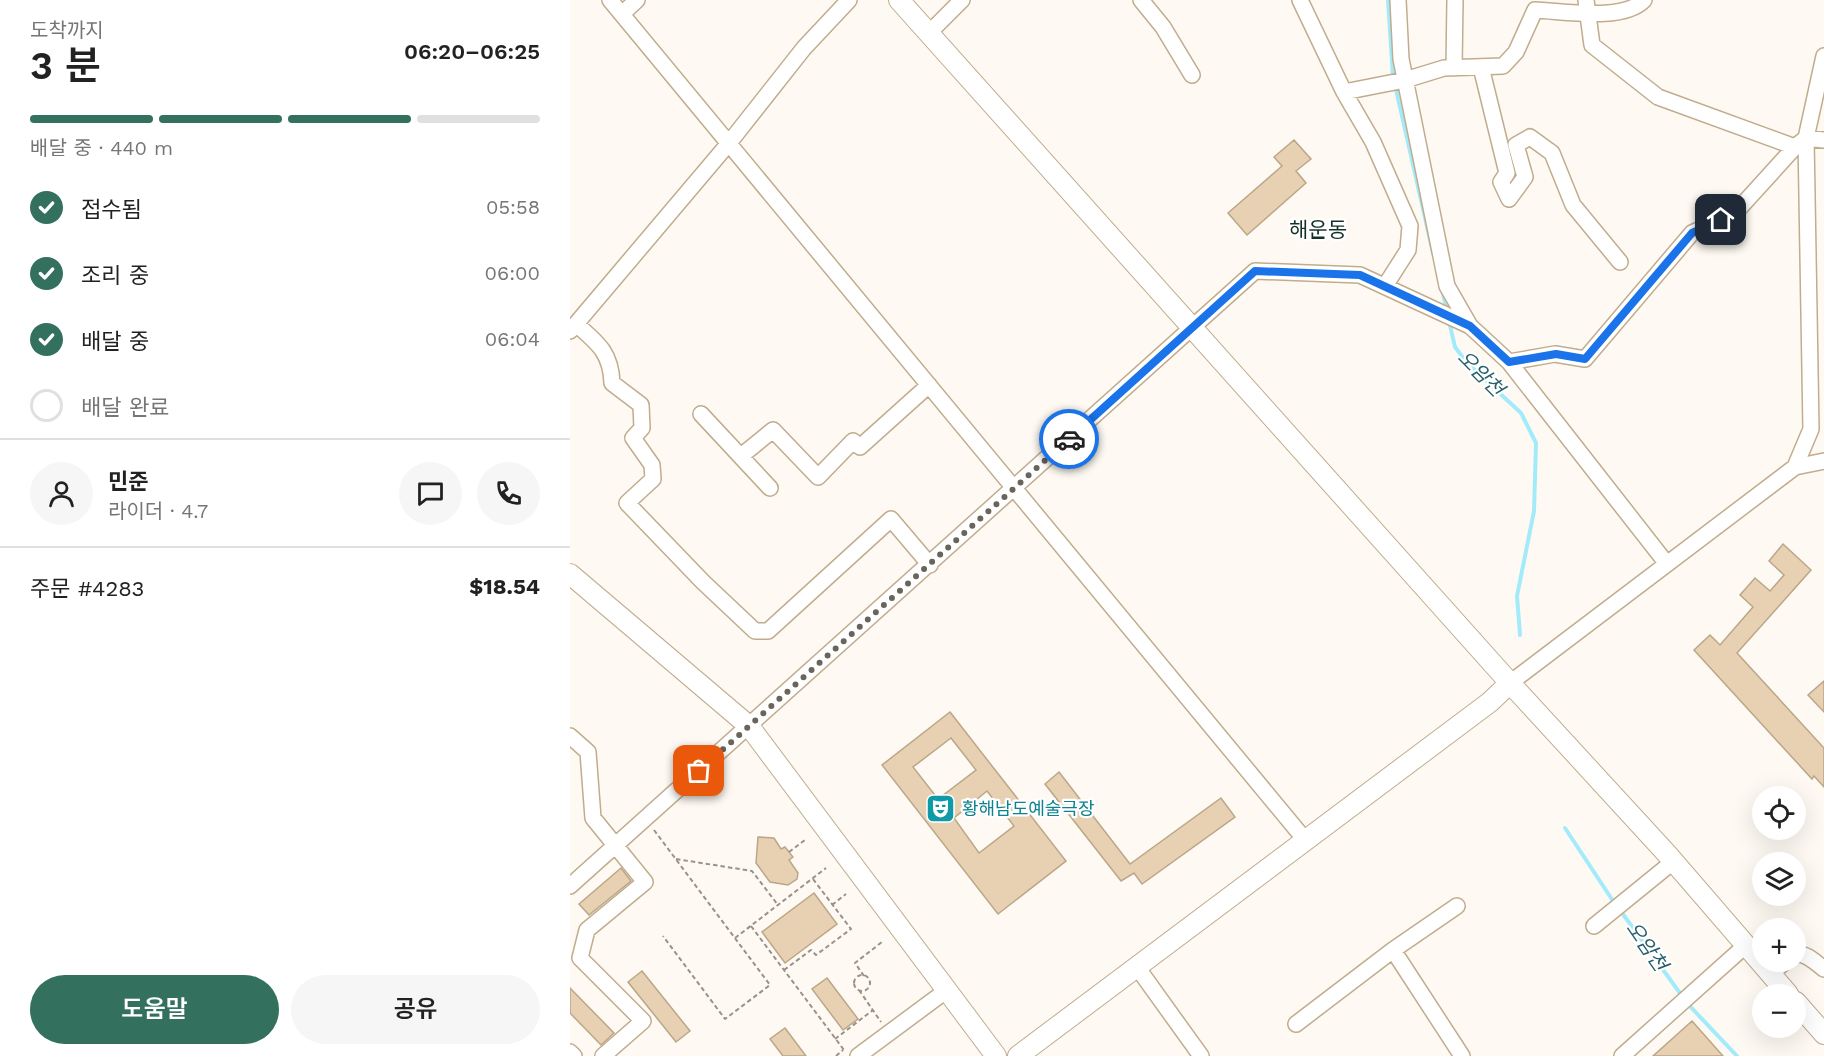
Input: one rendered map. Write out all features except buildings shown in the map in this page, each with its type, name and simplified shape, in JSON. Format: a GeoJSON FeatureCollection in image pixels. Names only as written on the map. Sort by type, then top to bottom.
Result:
{"type":"FeatureCollection","features":[{"type":"Feature","properties":{"kind":"main road"},"geometry":{"type":"LineString","coordinates":[[898,0],[1510,683],[1674,861],[1779,984]]}},
{"type":"Feature","properties":{"kind":"main road"},"geometry":{"type":"LineString","coordinates":[[570,574],[749,726],[996,1056]]}},
{"type":"Feature","properties":{"kind":"main road"},"geometry":{"type":"LineString","coordinates":[[1018,1056],[1490,702],[1510,683]]}},
{"type":"Feature","properties":{"kind":"main road"},"geometry":{"type":"LineString","coordinates":[[1806,1013],[1824,1034]]}},
{"type":"Feature","properties":{"kind":"street"},"geometry":{"type":"LineString","coordinates":[[610,0],[1306,841]]}},
{"type":"Feature","properties":{"kind":"street"},"geometry":{"type":"LineString","coordinates":[[622,14],[637,0]]}},
{"type":"Feature","properties":{"kind":"street"},"geometry":{"type":"LineString","coordinates":[[849,0],[804,48],[729,143],[573,328],[599,344],[611,364],[612,383],[641,405],[642,428],[633,438],[652,465],[653,479],[627,503],[703,582],[755,631],[768,631],[891,519],[930,565]]}},
{"type":"Feature","properties":{"kind":"street"},"geometry":{"type":"LineString","coordinates":[[929,33],[962,0]]}},
{"type":"Feature","properties":{"kind":"street"},"geometry":{"type":"LineString","coordinates":[[1141,0],[1162,27],[1192,75]]}},
{"type":"Feature","properties":{"kind":"street"},"geometry":{"type":"LineString","coordinates":[[1300,0],[1344,92],[1373,141],[1410,226],[1408,250],[1385,286]]}},
{"type":"Feature","properties":{"kind":"street"},"geometry":{"type":"LineString","coordinates":[[1398,0],[1401,59],[1398,82],[1447,286],[1464,323]]}},
{"type":"Feature","properties":{"kind":"street"},"geometry":{"type":"LineString","coordinates":[[1454,68],[1455,0]]}},
{"type":"Feature","properties":{"kind":"street"},"geometry":{"type":"LineString","coordinates":[[1344,92],[1398,82],[1444,68],[1503,66],[1516,52],[1540,5],[1587,6],[1615,13],[1636,8],[1644,0]]}},
{"type":"Feature","properties":{"kind":"street"},"geometry":{"type":"LineString","coordinates":[[1587,6],[1592,45],[1658,97],[1801,143],[1824,140]]}},
{"type":"Feature","properties":{"kind":"street"},"geometry":{"type":"LineString","coordinates":[[1796,467],[1811,429],[1801,143],[1824,56]]}},
{"type":"Feature","properties":{"kind":"street"},"geometry":{"type":"LineString","coordinates":[[1481,67],[1507,173],[1501,182],[1509,199],[1525,177],[1516,145],[1530,137],[1552,153],[1573,205],[1620,262]]}},
{"type":"Feature","properties":{"kind":"street"},"geometry":{"type":"LineString","coordinates":[[1509,362],[1556,354],[1585,359],[1692,233],[1735,213],[1801,143]]}},
{"type":"Feature","properties":{"kind":"street"},"geometry":{"type":"LineString","coordinates":[[570,886],[1255,271],[1360,275],[1464,323],[1509,362],[1667,564]]}},
{"type":"Feature","properties":{"kind":"street"},"geometry":{"type":"LineString","coordinates":[[741,456],[773,430],[818,477],[853,441],[860,447],[929,385]]}},
{"type":"Feature","properties":{"kind":"street"},"geometry":{"type":"LineString","coordinates":[[701,414],[770,488]]}},
{"type":"Feature","properties":{"kind":"street"},"geometry":{"type":"LineString","coordinates":[[1510,683],[1796,467],[1824,461]]}},
{"type":"Feature","properties":{"kind":"street"},"geometry":{"type":"LineString","coordinates":[[570,736],[588,752],[592,818],[645,882],[586,930],[580,958],[643,1021],[603,1056]]}},
{"type":"Feature","properties":{"kind":"street"},"geometry":{"type":"LineString","coordinates":[[1594,926],[1674,861]]}},
{"type":"Feature","properties":{"kind":"street"},"geometry":{"type":"LineString","coordinates":[[1296,1024],[1393,950],[1457,906]]}},
{"type":"Feature","properties":{"kind":"street"},"geometry":{"type":"LineString","coordinates":[[1622,1056],[1745,946]]}},
{"type":"Feature","properties":{"kind":"street"},"geometry":{"type":"LineString","coordinates":[[1393,950],[1462,1056]]}},
{"type":"Feature","properties":{"kind":"street"},"geometry":{"type":"LineString","coordinates":[[1806,956],[1824,969]]}},
{"type":"Feature","properties":{"kind":"street"},"geometry":{"type":"LineString","coordinates":[[1137,967],[1201,1056]]}},
{"type":"Feature","properties":{"kind":"street"},"geometry":{"type":"LineString","coordinates":[[858,1056],[947,990]]}},
{"type":"Feature","properties":{"kind":"street"},"geometry":{"type":"LineString","coordinates":[[570,1052],[574,1056]]}},
{"type":"Feature","properties":{"kind":"path"},"geometry":{"type":"LineString","coordinates":[[654,830],[770,986],[725,1019],[663,936]]}},
{"type":"Feature","properties":{"kind":"path"},"geometry":{"type":"LineString","coordinates":[[789,852],[805,840]]}},
{"type":"Feature","properties":{"kind":"path"},"geometry":{"type":"LineString","coordinates":[[675,859],[752,871],[778,905]]}},
{"type":"Feature","properties":{"kind":"path"},"geometry":{"type":"LineString","coordinates":[[735,939],[826,868]]}},
{"type":"Feature","properties":{"kind":"path"},"geometry":{"type":"LineString","coordinates":[[784,970],[811,950],[816,955],[850,929],[813,879]]}},
{"type":"Feature","properties":{"kind":"path"},"geometry":{"type":"LineString","coordinates":[[832,904],[846,894]]}},
{"type":"Feature","properties":{"kind":"path"},"geometry":{"type":"LineString","coordinates":[[751,926],[843,1050],[836,1056]]}},
{"type":"Feature","properties":{"kind":"path"},"geometry":{"type":"LineString","coordinates":[[859,990],[864,991],[869,986],[868,979],[855,963],[882,942]]}},
{"type":"Feature","properties":{"kind":"path"},"geometry":{"type":"LineString","coordinates":[[864,976],[859,976],[854,982],[882,1021],[872,1029]]}},
{"type":"Feature","properties":{"kind":"path"},"geometry":{"type":"LineString","coordinates":[[835,1039],[873,1010]]}},
{"type":"Feature","properties":{"kind":"waterway","name":"오암천"},"geometry":{"type":"LineString","coordinates":[[1388,0],[1393,77]]}},
{"type":"Feature","properties":{"kind":"waterway","name":"오암천"},"geometry":{"type":"LineString","coordinates":[[1395,85],[1433,253]]}},
{"type":"Feature","properties":{"kind":"waterway","name":"오암천"},"geometry":{"type":"LineString","coordinates":[[1442,289],[1447,311]]}},
{"type":"Feature","properties":{"kind":"waterway","name":"오암천"},"geometry":{"type":"LineString","coordinates":[[1449,321],[1455,347],[1467,363],[1521,413],[1536,443],[1534,511],[1517,596],[1520,635]]}},
{"type":"Feature","properties":{"kind":"waterway","name":"오암천"},"geometry":{"type":"LineString","coordinates":[[1565,828],[1615,904]]}},
{"type":"Feature","properties":{"kind":"waterway","name":"오암천"},"geometry":{"type":"LineString","coordinates":[[1620,910],[1682,996]]}},
{"type":"Feature","properties":{"kind":"waterway","name":"오암천"},"geometry":{"type":"LineString","coordinates":[[1686,1002],[1737,1056]]}},
{"type":"Feature","properties":{"kind":"way so far"},"geometry":{"type":"LineString","coordinates":[[699,771],[1069,439]]}},
{"type":"Feature","properties":{"kind":"place","name":"황해남도예술극장"},"geometry":{"type":"Point","coordinates":[941,809]}},
{"type":"Feature","properties":{"kind":"district","name":"해운동"},"geometry":{"type":"Point","coordinates":[1318,230]}},
{"type":"Feature","properties":{"kind":"route"},"geometry":{"type":"LineString","coordinates":[[1069,439],[1255,271],[1360,275],[1470,326],[1509,362],[1556,354],[1585,359],[1692,233],[1721,220]]}}]}
